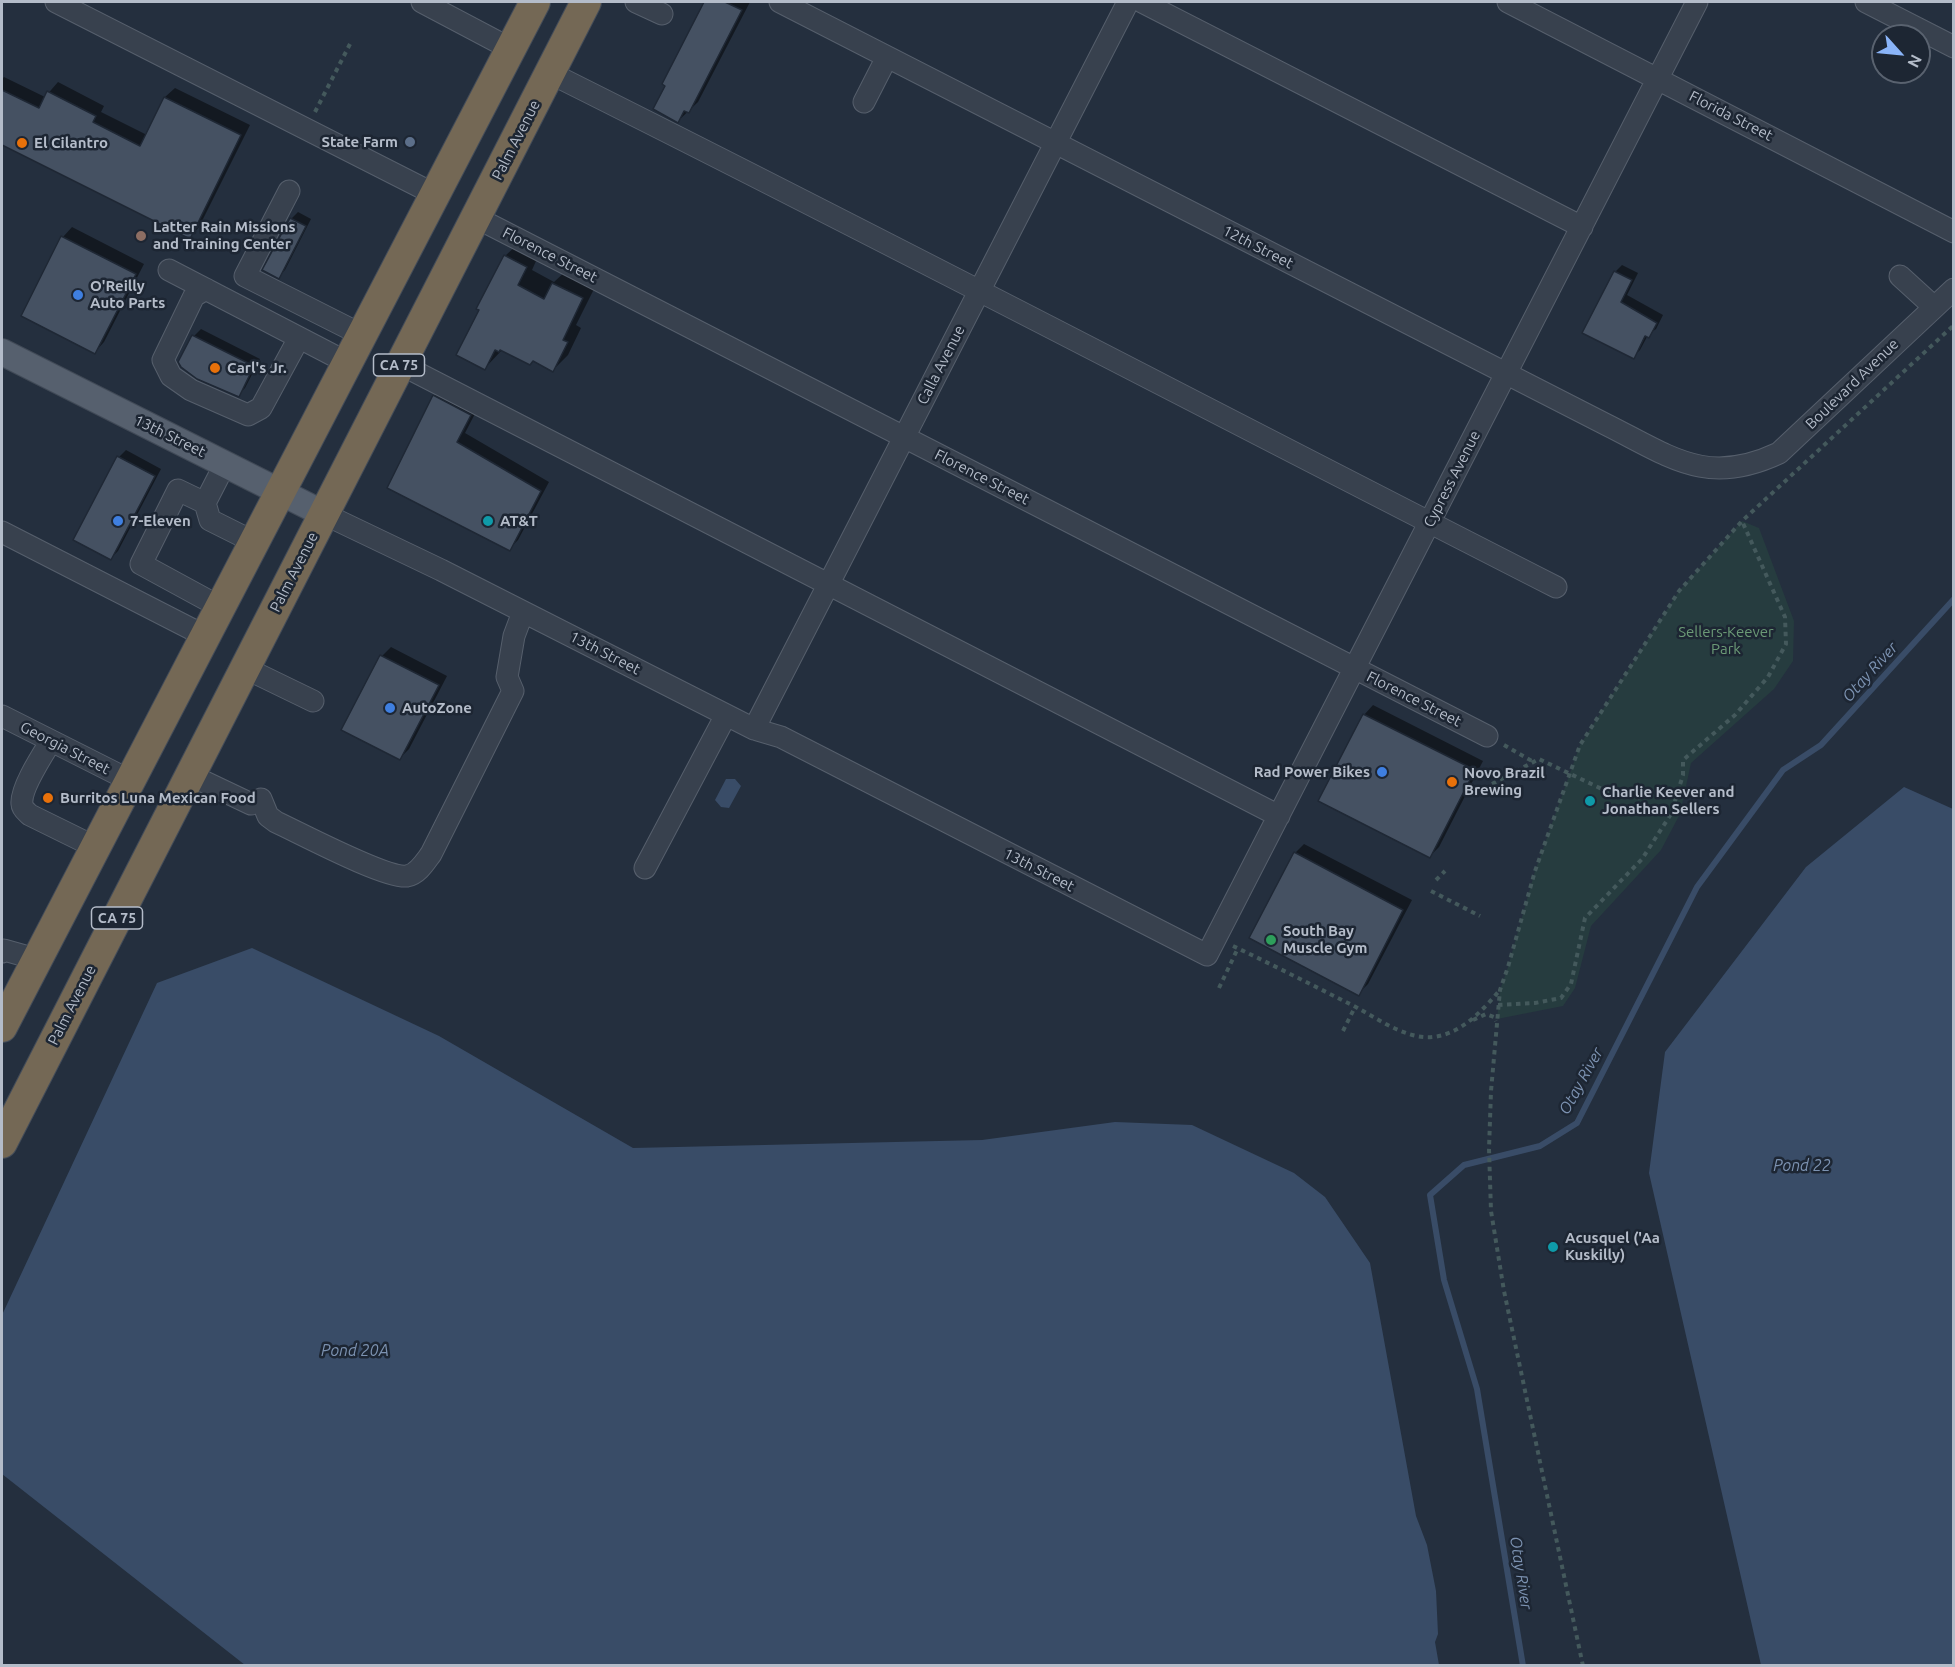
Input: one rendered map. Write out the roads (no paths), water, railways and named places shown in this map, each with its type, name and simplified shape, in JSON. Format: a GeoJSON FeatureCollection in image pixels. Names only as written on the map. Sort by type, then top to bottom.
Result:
{"type":"FeatureCollection","features":[{"type":"Feature","properties":{"kind":"highway","name":"CA 75"},"geometry":{"type":"LineString","coordinates":[[2,1027],[535,2]]}},
{"type":"Feature","properties":{"kind":"highway"},"geometry":{"type":"LineString","coordinates":[[550,73],[550,43],[567,2]]}},
{"type":"Feature","properties":{"kind":"highway","name":"Palm Avenue"},"geometry":{"type":"LineString","coordinates":[[2,1143],[586,2]]}},
{"type":"Feature","properties":{"kind":"main road","name":"13th Street"},"geometry":{"type":"LineString","coordinates":[[2,352],[324,514]]}},
{"type":"Feature","properties":{"kind":"street"},"geometry":{"type":"LineString","coordinates":[[56,2],[436,195]]}},
{"type":"Feature","properties":{"kind":"street"},"geometry":{"type":"LineString","coordinates":[[422,2],[511,49]]}},
{"type":"Feature","properties":{"kind":"street"},"geometry":{"type":"LineString","coordinates":[[636,2],[662,14]]}},
{"type":"Feature","properties":{"kind":"street","name":"12th Street"},"geometry":{"type":"LineString","coordinates":[[780,2],[1681,462],[1716,469],[1743,466]]}},
{"type":"Feature","properties":{"kind":"street","name":"Calla Avenue"},"geometry":{"type":"LineString","coordinates":[[754,729],[1128,2]]}},
{"type":"Feature","properties":{"kind":"street"},"geometry":{"type":"LineString","coordinates":[[1142,2],[1582,227]]}},
{"type":"Feature","properties":{"kind":"street","name":"Florida Street"},"geometry":{"type":"LineString","coordinates":[[1508,2],[1953,232]]}},
{"type":"Feature","properties":{"kind":"street","name":"Cypress Avenue"},"geometry":{"type":"LineString","coordinates":[[1207,956],[1697,2]]}},
{"type":"Feature","properties":{"kind":"street"},"geometry":{"type":"LineString","coordinates":[[1866,2],[1953,47]]}},
{"type":"Feature","properties":{"kind":"street"},"geometry":{"type":"LineString","coordinates":[[864,102],[887,57]]}},
{"type":"Feature","properties":{"kind":"street"},"geometry":{"type":"LineString","coordinates":[[550,73],[796,196],[978,292],[1556,587]]}},
{"type":"Feature","properties":{"kind":"street"},"geometry":{"type":"LineString","coordinates":[[289,191],[245,276],[362,335]]}},
{"type":"Feature","properties":{"kind":"street","name":"Florence Street"},"geometry":{"type":"LineString","coordinates":[[477,218],[1491,738]]}},
{"type":"Feature","properties":{"kind":"street"},"geometry":{"type":"LineString","coordinates":[[169,270],[348,363]]}},
{"type":"Feature","properties":{"kind":"street"},"geometry":{"type":"LineString","coordinates":[[1900,276],[1934,307]]}},
{"type":"Feature","properties":{"kind":"street"},"geometry":{"type":"LineString","coordinates":[[206,289],[194,296],[163,360],[171,376],[191,390],[248,415],[261,408],[299,338]]}},
{"type":"Feature","properties":{"kind":"street","name":"Boulevard Avenue"},"geometry":{"type":"LineString","coordinates":[[1743,466],[1779,453],[1953,289]]}},
{"type":"Feature","properties":{"kind":"street"},"geometry":{"type":"LineString","coordinates":[[400,364],[1279,816]]}},
{"type":"Feature","properties":{"kind":"street"},"geometry":{"type":"LineString","coordinates":[[225,464],[205,503],[210,520],[254,542]]}},
{"type":"Feature","properties":{"kind":"street"},"geometry":{"type":"LineString","coordinates":[[205,503],[178,490],[141,564],[220,607]]}},
{"type":"Feature","properties":{"kind":"street","name":"13th Street"},"geometry":{"type":"LineString","coordinates":[[324,514],[754,729],[781,738],[1207,956]]}},
{"type":"Feature","properties":{"kind":"street"},"geometry":{"type":"LineString","coordinates":[[2,532],[205,636]]}},
{"type":"Feature","properties":{"kind":"street"},"geometry":{"type":"LineString","coordinates":[[190,776],[251,804],[261,799],[268,816],[276,822],[380,871],[409,876],[420,868],[431,854],[513,691],[507,677],[514,636],[523,612]]}},
{"type":"Feature","properties":{"kind":"street"},"geometry":{"type":"LineString","coordinates":[[245,668],[313,701]]}},
{"type":"Feature","properties":{"kind":"street"},"geometry":{"type":"LineString","coordinates":[[645,868],[726,715]]}},
{"type":"Feature","properties":{"kind":"street","name":"Georgia Street"},"geometry":{"type":"LineString","coordinates":[[2,716],[129,780]]}},
{"type":"Feature","properties":{"kind":"street"},"geometry":{"type":"LineString","coordinates":[[51,741],[24,791],[21,803],[30,815],[95,847]]}},
{"type":"Feature","properties":{"kind":"street"},"geometry":{"type":"LineString","coordinates":[[2,952],[4,950],[36,959]]}},
{"type":"Feature","properties":{"kind":"water"},"geometry":{"type":"Polygon","coordinates":[[[726,779],[735,779],[741,786],[729,808],[721,807],[715,800],[726,779]]]}},
{"type":"Feature","properties":{"kind":"water","name":"Pond 22"},"geometry":{"type":"Polygon","coordinates":[[[1904,787],[1953,809],[1953,1665],[1761,1665],[1649,1173],[1665,1052],[1806,867],[1904,787]]]}},
{"type":"Feature","properties":{"kind":"water","name":"Pond 20A"},"geometry":{"type":"Polygon","coordinates":[[[252,948],[439,1036],[633,1148],[982,1140],[1115,1122],[1192,1125],[1294,1173],[1325,1197],[1370,1263],[1416,1516],[1427,1545],[1436,1591],[1438,1634],[1435,1642],[1439,1665],[245,1665],[2,1474],[2,1315],[157,983],[252,948]]]}},
{"type":"Feature","properties":{"kind":"waterway","name":"Otay River"},"geometry":{"type":"LineString","coordinates":[[1523,1666],[1477,1389],[1444,1280],[1430,1195],[1464,1165],[1540,1146],[1577,1123],[1697,887],[1783,770],[1821,745],[1954,599]]}},
{"type":"Feature","properties":{"kind":"place","name":"State Farm"},"geometry":{"type":"Point","coordinates":[410,142]}},
{"type":"Feature","properties":{"kind":"place","name":"El Cilantro"},"geometry":{"type":"Point","coordinates":[22,143]}},
{"type":"Feature","properties":{"kind":"place","name":"Latter Rain Missions and Training Center"},"geometry":{"type":"Point","coordinates":[141,236]}},
{"type":"Feature","properties":{"kind":"place","name":"O'Reilly Auto Parts"},"geometry":{"type":"Point","coordinates":[78,295]}},
{"type":"Feature","properties":{"kind":"place","name":"Carl's Jr."},"geometry":{"type":"Point","coordinates":[215,368]}},
{"type":"Feature","properties":{"kind":"place","name":"7-Eleven"},"geometry":{"type":"Point","coordinates":[118,521]}},
{"type":"Feature","properties":{"kind":"place","name":"AT&T"},"geometry":{"type":"Point","coordinates":[488,521]}},
{"type":"Feature","properties":{"kind":"place","name":"AutoZone"},"geometry":{"type":"Point","coordinates":[390,708]}},
{"type":"Feature","properties":{"kind":"place","name":"Rad Power Bikes"},"geometry":{"type":"Point","coordinates":[1382,772]}},
{"type":"Feature","properties":{"kind":"place","name":"Novo Brazil Brewing"},"geometry":{"type":"Point","coordinates":[1452,782]}},
{"type":"Feature","properties":{"kind":"place","name":"Burritos Luna Mexican Food"},"geometry":{"type":"Point","coordinates":[48,798]}},
{"type":"Feature","properties":{"kind":"place","name":"Charlie Keever and Jonathan Sellers"},"geometry":{"type":"Point","coordinates":[1590,801]}},
{"type":"Feature","properties":{"kind":"place","name":"South Bay Muscle Gym"},"geometry":{"type":"Point","coordinates":[1271,940]}},
{"type":"Feature","properties":{"kind":"place","name":"Acusquel ('Aa Kuskilly)"},"geometry":{"type":"Point","coordinates":[1553,1247]}},
{"type":"Feature","properties":{"kind":"park label","name":"Sellers-Keever Park"},"geometry":{"type":"Point","coordinates":[1726,640]}}]}
